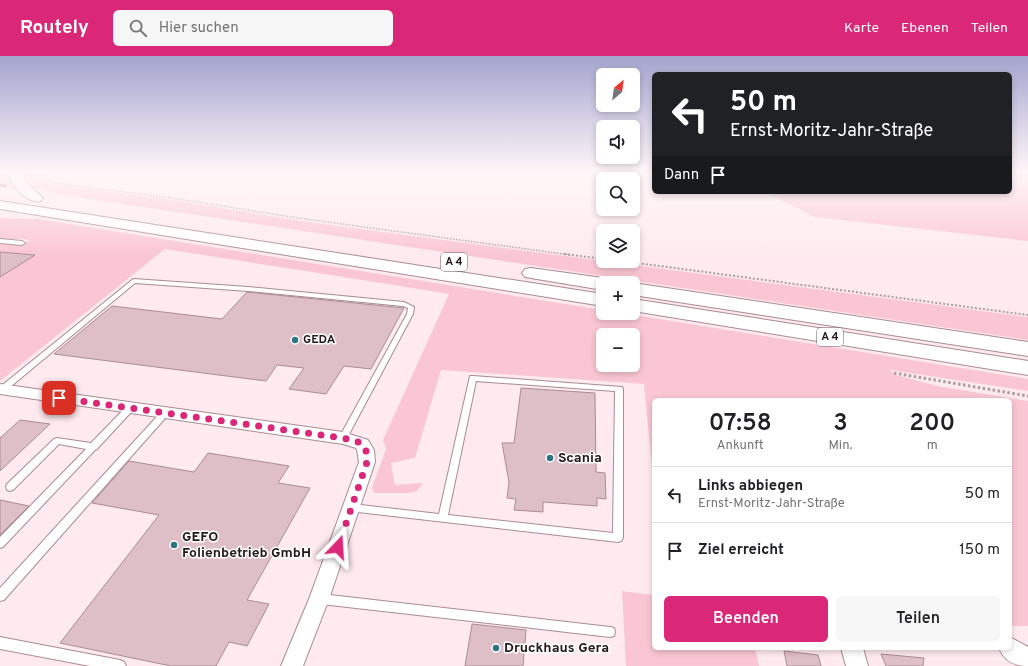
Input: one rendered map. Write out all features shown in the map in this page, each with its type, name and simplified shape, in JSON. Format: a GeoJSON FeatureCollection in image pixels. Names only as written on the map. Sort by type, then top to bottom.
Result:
{"type":"FeatureCollection","features":[{"type":"Feature","properties":{"kind":"highway","name":"A 4"},"geometry":{"type":"LineString","coordinates":[[52,200],[596,283]]}},
{"type":"Feature","properties":{"kind":"highway","name":"A 4"},"geometry":{"type":"LineString","coordinates":[[0,205],[596,299]]}},
{"type":"Feature","properties":{"kind":"highway"},"geometry":{"type":"LineString","coordinates":[[0,215],[49,212]]}},
{"type":"Feature","properties":{"kind":"highway","name":"A 4"},"geometry":{"type":"LineString","coordinates":[[640,290],[1028,349]]}},
{"type":"Feature","properties":{"kind":"highway","name":"A 4"},"geometry":{"type":"LineString","coordinates":[[640,306],[1028,368]]}},
{"type":"Feature","properties":{"kind":"street"},"geometry":{"type":"LineString","coordinates":[[1,390],[350,440],[364,445],[367,450],[367,462],[319,599],[292,666]]}},
{"type":"Feature","properties":{"kind":"street"},"geometry":{"type":"LineString","coordinates":[[1012,649],[1028,661]]}},
{"type":"Feature","properties":{"kind":"street"},"geometry":{"type":"LineString","coordinates":[[853,650],[857,666]]}},
{"type":"Feature","properties":{"kind":"lane"},"geometry":{"type":"LineString","coordinates":[[0,241],[22,243]]}},
{"type":"Feature","properties":{"kind":"lane"},"geometry":{"type":"LineString","coordinates":[[1,390],[134,281],[248,289],[404,304],[411,307],[410,314],[350,440]]}},
{"type":"Feature","properties":{"kind":"lane"},"geometry":{"type":"LineString","coordinates":[[352,508],[618,538],[619,389],[473,378],[442,518]]}},
{"type":"Feature","properties":{"kind":"lane"},"geometry":{"type":"LineString","coordinates":[[0,544],[130,408]]}},
{"type":"Feature","properties":{"kind":"lane"},"geometry":{"type":"LineString","coordinates":[[0,596],[165,413]]}},
{"type":"Feature","properties":{"kind":"lane"},"geometry":{"type":"LineString","coordinates":[[10,487],[57,441],[94,447]]}},
{"type":"Feature","properties":{"kind":"lane"},"geometry":{"type":"LineString","coordinates":[[319,599],[610,632]]}},
{"type":"Feature","properties":{"kind":"lane"},"geometry":{"type":"LineString","coordinates":[[0,643],[120,666]]}},
{"type":"Feature","properties":{"kind":"path"},"geometry":{"type":"LineString","coordinates":[[188,200],[298,218],[596,258]]}},
{"type":"Feature","properties":{"kind":"path"},"geometry":{"type":"LineString","coordinates":[[640,263],[1028,315]]}},
{"type":"Feature","properties":{"kind":"path"},"geometry":{"type":"LineString","coordinates":[[894,373],[1028,396]]}},
{"type":"Feature","properties":{"kind":"shaded area"},"geometry":{"type":"Polygon","coordinates":[[[100,200],[175,200],[308,222],[596,260],[596,268],[640,268],[640,266],[1028,317],[1028,340],[640,282],[640,276],[602,276],[100,200]]]}},
{"type":"Feature","properties":{"kind":"shaded area"},"geometry":{"type":"Polygon","coordinates":[[[782,200],[1028,200],[1028,241],[815,217],[782,200]]]}},
{"type":"Feature","properties":{"kind":"shaded area"},"geometry":{"type":"Polygon","coordinates":[[[0,218],[38,219],[596,309],[596,320],[640,320],[640,316],[1028,379],[1028,391],[890,370],[896,375],[937,386],[1010,398],[652,398],[652,469],[644,384],[441,370],[415,458],[391,463],[395,485],[423,483],[417,491],[407,493],[374,493],[372,488],[386,449],[383,440],[449,294],[165,249],[0,381],[0,277],[34,255],[0,252],[0,242],[21,245],[30,240],[0,239],[0,218]]]}},
{"type":"Feature","properties":{"kind":"shaded area"},"geometry":{"type":"Polygon","coordinates":[[[1012,398],[1028,401],[1028,626],[1012,626],[1012,398]]]}},
{"type":"Feature","properties":{"kind":"shaded area"},"geometry":{"type":"Polygon","coordinates":[[[622,591],[652,595],[652,650],[755,650],[759,666],[626,666],[622,591]]]}},
{"type":"Feature","properties":{"kind":"building"},"geometry":{"type":"Polygon","coordinates":[[[0,252],[35,255],[0,277],[0,252]]]}},
{"type":"Feature","properties":{"kind":"building","name":"GEDA"},"geometry":{"type":"Polygon","coordinates":[[[247,292],[404,308],[371,369],[344,366],[326,394],[289,389],[304,368],[277,365],[266,381],[54,354],[112,306],[222,319],[247,292]]]}},
{"type":"Feature","properties":{"kind":"building","name":"Scania"},"geometry":{"type":"Polygon","coordinates":[[[521,388],[595,393],[596,472],[605,473],[606,499],[597,498],[597,506],[543,502],[543,512],[514,510],[516,499],[507,498],[509,482],[502,443],[514,443],[521,388]]]}},
{"type":"Feature","properties":{"kind":"building"},"geometry":{"type":"Polygon","coordinates":[[[20,420],[50,424],[0,471],[0,438],[20,420]]]}},
{"type":"Feature","properties":{"kind":"building"},"geometry":{"type":"Polygon","coordinates":[[[208,453],[289,466],[278,483],[310,488],[247,600],[269,604],[247,646],[229,642],[216,666],[171,666],[60,643],[159,515],[92,503],[129,461],[194,472],[208,453]]]}},
{"type":"Feature","properties":{"kind":"building"},"geometry":{"type":"Polygon","coordinates":[[[0,500],[29,506],[0,535],[0,500]]]}},
{"type":"Feature","properties":{"kind":"building","name":"Druckhaus Gera"},"geometry":{"type":"Polygon","coordinates":[[[472,624],[526,630],[523,666],[465,666],[472,624]]]}},
{"type":"Feature","properties":{"kind":"building"},"geometry":{"type":"Polygon","coordinates":[[[784,651],[818,655],[821,666],[787,666],[784,651]]]}},
{"type":"Feature","properties":{"kind":"building"},"geometry":{"type":"Polygon","coordinates":[[[881,654],[924,658],[923,666],[886,666],[881,654]]]}},
{"type":"Feature","properties":{"kind":"place","name":"GEDA"},"geometry":{"type":"Point","coordinates":[295,340]}},
{"type":"Feature","properties":{"kind":"place","name":"Scania"},"geometry":{"type":"Point","coordinates":[550,458]}},
{"type":"Feature","properties":{"kind":"place","name":"GEFO Folienbetrieb GmbH"},"geometry":{"type":"Point","coordinates":[174,545]}},
{"type":"Feature","properties":{"kind":"place","name":"Druckhaus Gera"},"geometry":{"type":"Point","coordinates":[496,648]}},
{"type":"Feature","properties":{"kind":"route"},"geometry":{"type":"LineString","coordinates":[[59,398],[343,438],[364,445],[367,450],[367,462],[338,547]]}}]}
